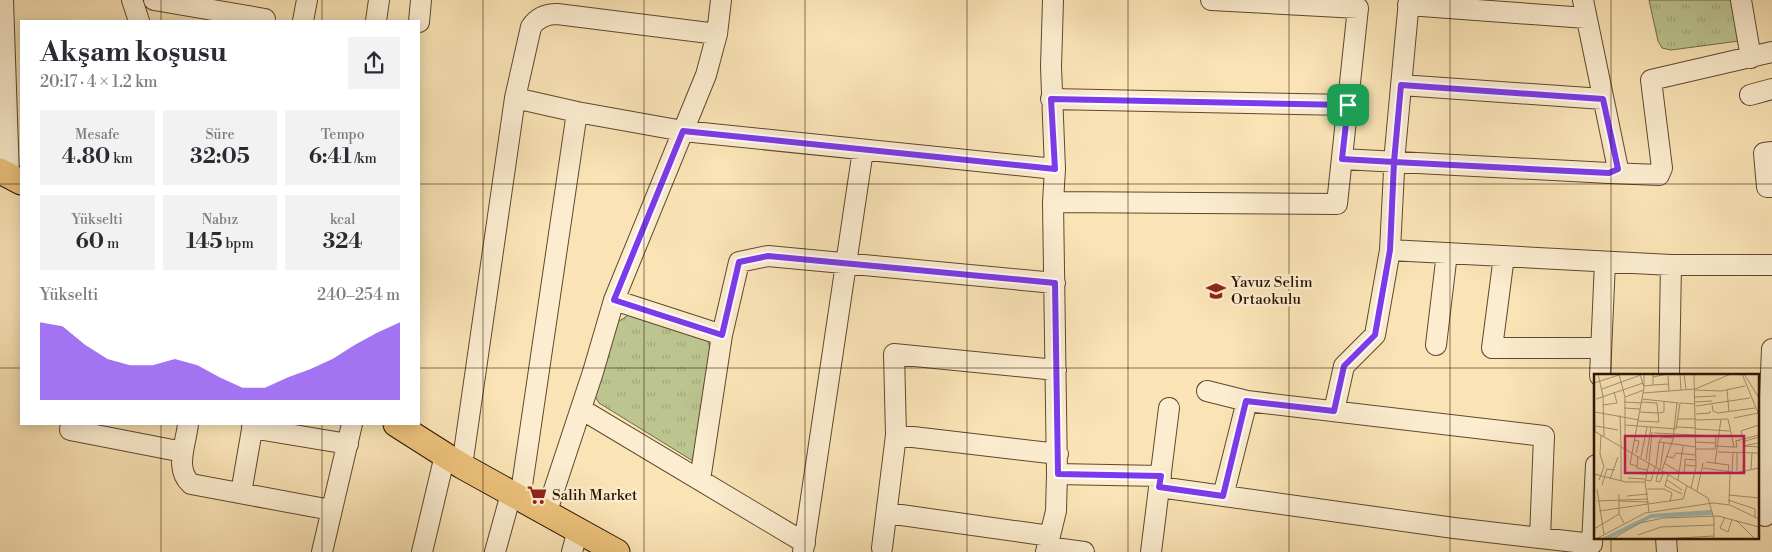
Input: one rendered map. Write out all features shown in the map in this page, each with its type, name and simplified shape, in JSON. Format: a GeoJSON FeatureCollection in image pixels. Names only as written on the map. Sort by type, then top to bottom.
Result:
{"type":"FeatureCollection","features":[{"type":"Feature","properties":{"kind":"main road"},"geometry":{"type":"LineString","coordinates":[[398,425],[453,460],[546,514],[575,541],[617,552]]}},
{"type":"Feature","properties":{"kind":"street"},"geometry":{"type":"LineString","coordinates":[[3,0],[13,28],[10,176]]}},
{"type":"Feature","properties":{"kind":"street"},"geometry":{"type":"LineString","coordinates":[[132,0],[139,20]]}},
{"type":"Feature","properties":{"kind":"street"},"geometry":{"type":"LineString","coordinates":[[148,20],[154,0],[264,19]]}},
{"type":"Feature","properties":{"kind":"street"},"geometry":{"type":"LineString","coordinates":[[303,20],[307,0]]}},
{"type":"Feature","properties":{"kind":"street"},"geometry":{"type":"LineString","coordinates":[[376,20],[379,0]]}},
{"type":"Feature","properties":{"kind":"street"},"geometry":{"type":"LineString","coordinates":[[419,20],[421,0]]}},
{"type":"Feature","properties":{"kind":"street"},"geometry":{"type":"LineString","coordinates":[[546,514],[581,409],[614,300],[706,75],[717,34],[721,0]]}},
{"type":"Feature","properties":{"kind":"street"},"geometry":{"type":"LineString","coordinates":[[1048,545],[1056,511],[1058,474],[1053,202],[1055,169],[1051,99],[1054,0]]}},
{"type":"Feature","properties":{"kind":"street"},"geometry":{"type":"LineString","coordinates":[[1053,202],[1337,204],[1358,8],[1211,0]]}},
{"type":"Feature","properties":{"kind":"street"},"geometry":{"type":"LineString","coordinates":[[1741,0],[1751,58]]}},
{"type":"Feature","properties":{"kind":"street"},"geometry":{"type":"LineString","coordinates":[[1334,411],[1344,366],[1375,335],[1390,250],[1394,162],[1408,3],[1585,9],[1618,169],[1609,173]]}},
{"type":"Feature","properties":{"kind":"street"},"geometry":{"type":"LineString","coordinates":[[422,552],[453,460],[515,98],[531,27],[545,15],[557,14],[717,34]]}},
{"type":"Feature","properties":{"kind":"street"},"geometry":{"type":"LineString","coordinates":[[1342,159],[1659,175],[1662,168],[1651,80],[1772,52]]}},
{"type":"Feature","properties":{"kind":"street"},"geometry":{"type":"LineString","coordinates":[[1401,85],[1603,99]]}},
{"type":"Feature","properties":{"kind":"street"},"geometry":{"type":"LineString","coordinates":[[1750,95],[1772,89]]}},
{"type":"Feature","properties":{"kind":"street"},"geometry":{"type":"LineString","coordinates":[[515,98],[577,112],[683,131],[1055,169]]}},
{"type":"Feature","properties":{"kind":"street"},"geometry":{"type":"LineString","coordinates":[[1051,99],[1348,105]]}},
{"type":"Feature","properties":{"kind":"street"},"geometry":{"type":"LineString","coordinates":[[495,552],[516,496],[577,112]]}},
{"type":"Feature","properties":{"kind":"street"},"geometry":{"type":"LineString","coordinates":[[581,409],[700,480],[804,547],[863,150]]}},
{"type":"Feature","properties":{"kind":"street"},"geometry":{"type":"LineString","coordinates":[[1772,152],[1764,153],[1767,187],[1772,187]]}},
{"type":"Feature","properties":{"kind":"street"},"geometry":{"type":"LineString","coordinates":[[1390,250],[1671,265],[1772,265]]}},
{"type":"Feature","properties":{"kind":"street"},"geometry":{"type":"LineString","coordinates":[[1436,345],[1447,252]]}},
{"type":"Feature","properties":{"kind":"street"},"geometry":{"type":"LineString","coordinates":[[700,480],[722,335],[739,262],[768,256],[1055,283]]}},
{"type":"Feature","properties":{"kind":"street"},"geometry":{"type":"LineString","coordinates":[[1504,256],[1492,348],[1601,348]]}},
{"type":"Feature","properties":{"kind":"street"},"geometry":{"type":"LineString","coordinates":[[1600,374],[1605,262]]}},
{"type":"Feature","properties":{"kind":"street"},"geometry":{"type":"LineString","coordinates":[[1669,374],[1671,265]]}},
{"type":"Feature","properties":{"kind":"street"},"geometry":{"type":"LineString","coordinates":[[614,300],[722,335]]}},
{"type":"Feature","properties":{"kind":"street"},"geometry":{"type":"LineString","coordinates":[[1765,516],[1772,348]]}},
{"type":"Feature","properties":{"kind":"street"},"geometry":{"type":"LineString","coordinates":[[882,548],[896,435],[894,354],[1056,370]]}},
{"type":"Feature","properties":{"kind":"street"},"geometry":{"type":"LineString","coordinates":[[1207,391],[1246,401],[1544,436],[1540,538]]}},
{"type":"Feature","properties":{"kind":"street"},"geometry":{"type":"LineString","coordinates":[[1223,496],[1246,401]]}},
{"type":"Feature","properties":{"kind":"street"},"geometry":{"type":"LineString","coordinates":[[1150,552],[1169,408]]}},
{"type":"Feature","properties":{"kind":"street"},"geometry":{"type":"LineString","coordinates":[[71,425],[70,430],[183,452]]}},
{"type":"Feature","properties":{"kind":"street"},"geometry":{"type":"LineString","coordinates":[[188,425],[181,471],[184,479],[191,484],[331,510]]}},
{"type":"Feature","properties":{"kind":"street"},"geometry":{"type":"LineString","coordinates":[[322,552],[352,425]]}},
{"type":"Feature","properties":{"kind":"street"},"geometry":{"type":"LineString","coordinates":[[241,494],[252,426],[348,444]]}},
{"type":"Feature","properties":{"kind":"street"},"geometry":{"type":"LineString","coordinates":[[896,435],[1058,454]]}},
{"type":"Feature","properties":{"kind":"street"},"geometry":{"type":"LineString","coordinates":[[1058,474],[1160,482],[1223,496],[1592,545],[1594,504]]}},
{"type":"Feature","properties":{"kind":"street"},"geometry":{"type":"LineString","coordinates":[[886,513],[1084,552]]}},
{"type":"Feature","properties":{"kind":"green space"},"geometry":{"type":"Polygon","coordinates":[[[1649,0],[1739,0],[1739,41],[1671,50],[1662,48],[1658,41],[1649,0]]]}},
{"type":"Feature","properties":{"kind":"green space"},"geometry":{"type":"Polygon","coordinates":[[[630,314],[706,337],[711,347],[693,461],[599,403],[591,389],[613,325],[630,314]]]}},
{"type":"Feature","properties":{"kind":"place","name":"Yavuz Selim Ortaokulu"},"geometry":{"type":"Point","coordinates":[1216,291]}},
{"type":"Feature","properties":{"kind":"place","name":"Salih Market"},"geometry":{"type":"Point","coordinates":[537,495]}},
{"type":"Feature","properties":{"kind":"route"},"geometry":{"type":"LineString","coordinates":[[1348,105],[1051,99],[1055,169],[683,131],[614,300],[722,335],[739,262],[768,256],[1055,283],[1058,474],[1161,476],[1159,487],[1223,496],[1246,401],[1334,411],[1344,366],[1375,335],[1390,250],[1394,162],[1609,173],[1618,169],[1603,99],[1401,85],[1394,162],[1342,159],[1348,105]]}}]}
